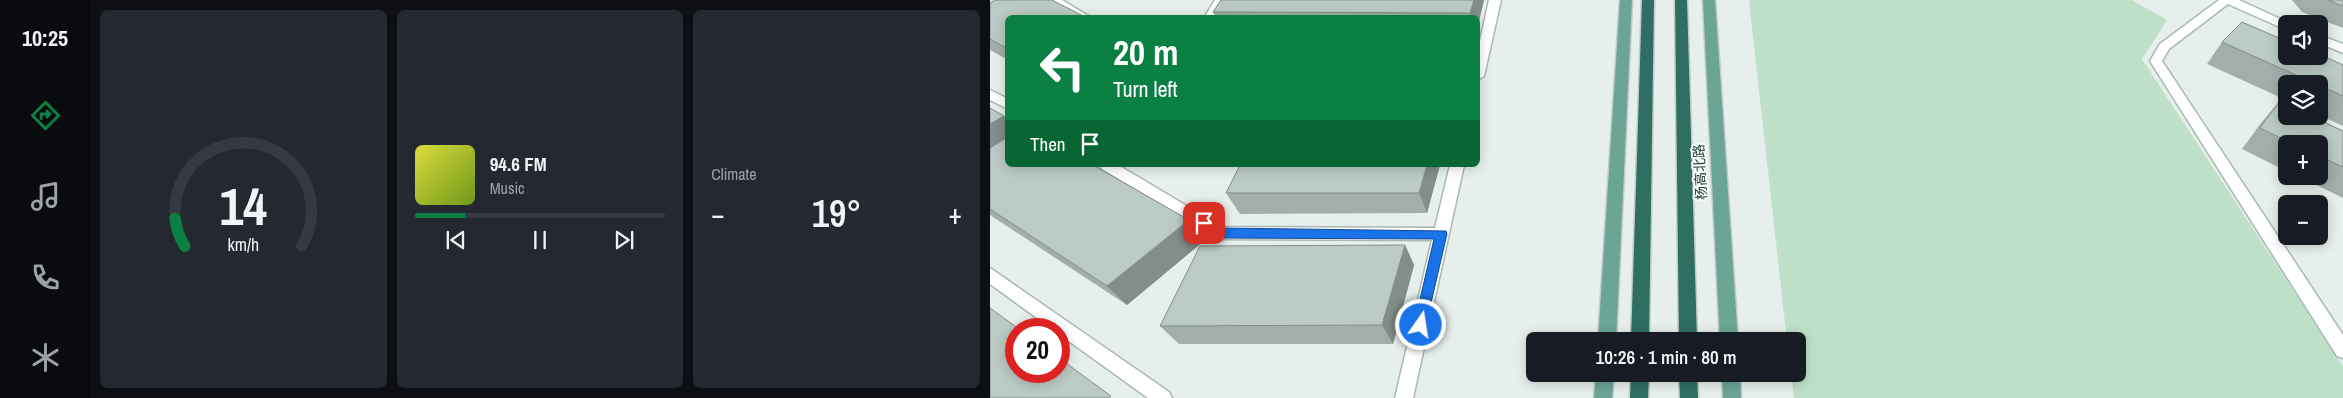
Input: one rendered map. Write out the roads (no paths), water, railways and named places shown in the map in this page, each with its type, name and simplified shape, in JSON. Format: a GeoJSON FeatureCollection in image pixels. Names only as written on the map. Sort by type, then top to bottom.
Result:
{"type":"FeatureCollection","features":[{"type":"Feature","properties":{"kind":"highway"},"geometry":{"type":"LineString","coordinates":[[1640,332],[1648,0]]}},
{"type":"Feature","properties":{"kind":"highway","name":"杨高北路"},"geometry":{"type":"LineString","coordinates":[[1681,0],[1688,332]]}},
{"type":"Feature","properties":{"kind":"highway"},"geometry":{"type":"LineString","coordinates":[[1639,398],[1640,382]]}},
{"type":"Feature","properties":{"kind":"highway"},"geometry":{"type":"LineString","coordinates":[[1688,382],[1689,398]]}},
{"type":"Feature","properties":{"kind":"main road"},"geometry":{"type":"LineString","coordinates":[[1607,332],[1626,0]]}},
{"type":"Feature","properties":{"kind":"main road","name":"杨高北路"},"geometry":{"type":"LineString","coordinates":[[1709,0],[1728,332]]}},
{"type":"Feature","properties":{"kind":"main road"},"geometry":{"type":"LineString","coordinates":[[1603,398],[1604,382]]}},
{"type":"Feature","properties":{"kind":"main road"},"geometry":{"type":"LineString","coordinates":[[1731,382],[1732,398]]}},
{"type":"Feature","properties":{"kind":"street"},"geometry":{"type":"LineString","coordinates":[[1053,0],[1080,15]]}},
{"type":"Feature","properties":{"kind":"street"},"geometry":{"type":"LineString","coordinates":[[1212,15],[1221,0]]}},
{"type":"Feature","properties":{"kind":"street"},"geometry":{"type":"LineString","coordinates":[[1480,67],[1495,0]]}},
{"type":"Feature","properties":{"kind":"street"},"geometry":{"type":"LineString","coordinates":[[2278,22],[2227,0],[2164,47],[2156,61],[2343,350]]}},
{"type":"Feature","properties":{"kind":"street"},"geometry":{"type":"LineString","coordinates":[[2328,42],[2343,49]]}},
{"type":"Feature","properties":{"kind":"street"},"geometry":{"type":"LineString","coordinates":[[990,94],[1005,103]]}},
{"type":"Feature","properties":{"kind":"street"},"geometry":{"type":"LineString","coordinates":[[1110,167],[1220,233],[1442,234]]}},
{"type":"Feature","properties":{"kind":"street"},"geometry":{"type":"LineString","coordinates":[[1404,398],[1457,167]]}},
{"type":"Feature","properties":{"kind":"street"},"geometry":{"type":"LineString","coordinates":[[990,275],[1163,398]]}}]}
